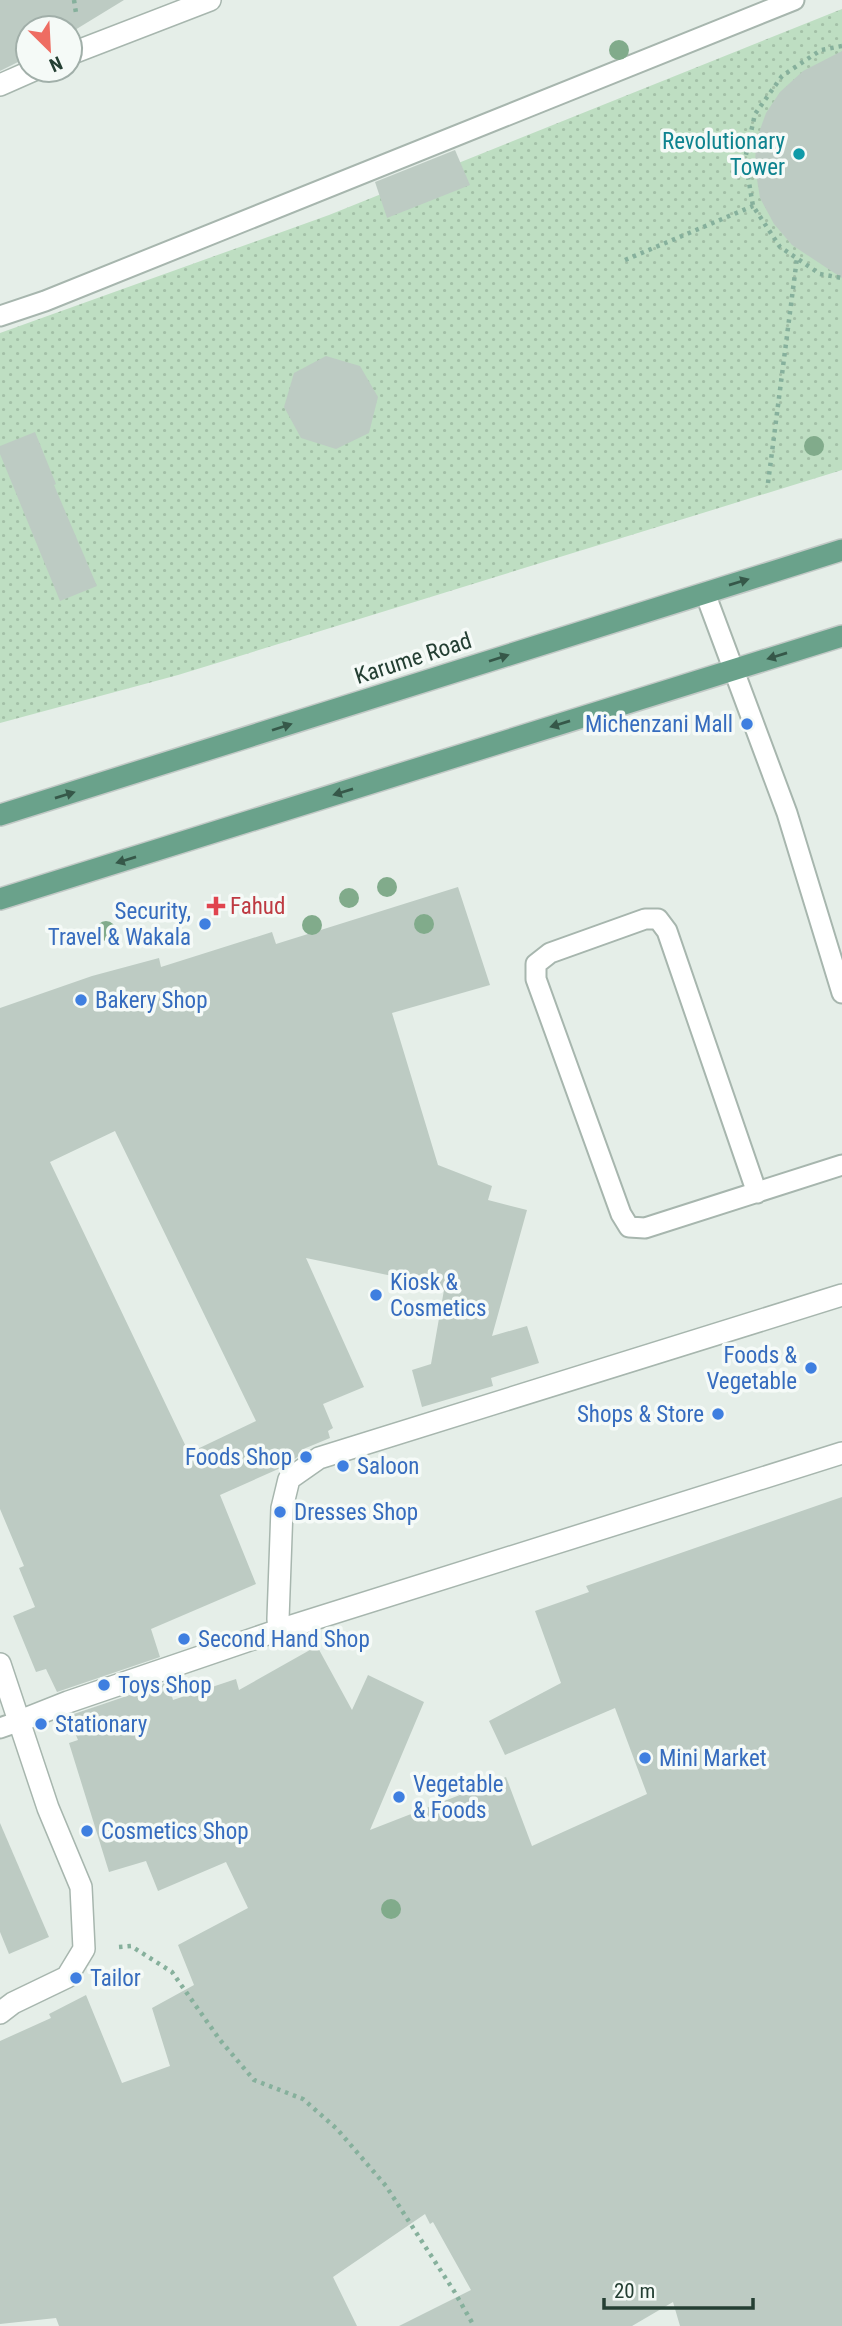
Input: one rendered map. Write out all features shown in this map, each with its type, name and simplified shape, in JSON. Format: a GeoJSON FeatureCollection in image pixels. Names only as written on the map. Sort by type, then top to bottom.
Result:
{"type":"FeatureCollection","features":[{"type":"Feature","properties":{"kind":"main road","name":"Karume Road"},"geometry":{"type":"LineString","coordinates":[[0,815],[842,550]]}},
{"type":"Feature","properties":{"kind":"main road"},"geometry":{"type":"LineString","coordinates":[[0,899],[842,636]]}},
{"type":"Feature","properties":{"kind":"street"},"geometry":{"type":"LineString","coordinates":[[84,49],[210,0]]}},
{"type":"Feature","properties":{"kind":"street"},"geometry":{"type":"LineString","coordinates":[[279,1630],[282,1508],[289,1479],[319,1458],[842,1295]]}},
{"type":"Feature","properties":{"kind":"street"},"geometry":{"type":"LineString","coordinates":[[10,1724],[279,1630],[842,1453]]}},
{"type":"Feature","properties":{"kind":"street"},"geometry":{"type":"LineString","coordinates":[[0,1664],[10,1724],[81,1887],[84,1949],[67,1977],[13,2003],[0,2013]]}},
{"type":"Feature","properties":{"kind":"lane"},"geometry":{"type":"LineString","coordinates":[[0,316],[174,250],[794,0]]}},
{"type":"Feature","properties":{"kind":"lane"},"geometry":{"type":"LineString","coordinates":[[705,593],[787,813],[842,993]]}},
{"type":"Feature","properties":{"kind":"lane"},"geometry":{"type":"LineString","coordinates":[[757,1193],[667,931],[658,919],[645,919],[550,953],[536,964],[536,979],[621,1214],[629,1227],[645,1228],[757,1193],[842,1166]]}},
{"type":"Feature","properties":{"kind":"path"},"geometry":{"type":"LineString","coordinates":[[842,46],[821,50],[782,76],[755,114],[745,159],[753,206],[779,247],[820,274],[842,278]]}},
{"type":"Feature","properties":{"kind":"path"},"geometry":{"type":"LineString","coordinates":[[625,260],[753,206]]}},
{"type":"Feature","properties":{"kind":"path"},"geometry":{"type":"LineString","coordinates":[[768,483],[797,258]]}},
{"type":"Feature","properties":{"kind":"path"},"geometry":{"type":"LineString","coordinates":[[84,1949],[131,1946],[172,1972],[220,2040],[254,2080],[303,2099],[337,2129],[386,2186],[474,2326]]}},
{"type":"Feature","properties":{"kind":"green space"},"geometry":{"type":"Polygon","coordinates":[[[842,9],[842,470],[178,675],[0,723],[0,333],[329,215],[842,9]]]}},
{"type":"Feature","properties":{"kind":"building"},"geometry":{"type":"Polygon","coordinates":[[[0,0],[124,0],[84,24],[84,14],[14,14],[14,64],[0,71],[0,0]]]}},
{"type":"Feature","properties":{"kind":"building","name":"Revolutionary Tower"},"geometry":{"type":"Polygon","coordinates":[[[842,51],[842,278],[792,245],[774,224],[760,198],[755,167],[756,141],[766,113],[780,92],[803,71],[842,51]]]}},
{"type":"Feature","properties":{"kind":"building"},"geometry":{"type":"Polygon","coordinates":[[[455,150],[470,185],[387,218],[375,182],[455,150]]]}},
{"type":"Feature","properties":{"kind":"building"},"geometry":{"type":"Polygon","coordinates":[[[326,356],[360,366],[378,397],[369,433],[336,449],[301,438],[284,407],[294,373],[326,356]]]}},
{"type":"Feature","properties":{"kind":"building"},"geometry":{"type":"Polygon","coordinates":[[[35,432],[56,484],[54,485],[97,586],[60,601],[0,454],[0,446],[35,432]]]}},
{"type":"Feature","properties":{"kind":"building"},"geometry":{"type":"Polygon","coordinates":[[[458,887],[490,985],[392,1013],[438,1165],[492,1186],[488,1200],[527,1210],[492,1336],[527,1326],[539,1363],[491,1378],[493,1386],[422,1407],[412,1370],[431,1364],[444,1290],[402,1278],[306,1258],[364,1387],[323,1404],[333,1428],[328,1431],[330,1438],[301,1450],[303,1453],[285,1466],[220,1495],[256,1584],[151,1629],[160,1657],[57,1692],[46,1669],[36,1672],[13,1616],[35,1607],[19,1568],[24,1566],[0,1509],[0,1008],[92,976],[159,958],[161,967],[272,932],[276,944],[458,887]],[[115,1131],[50,1162],[189,1453],[256,1421],[115,1131]]]}},
{"type":"Feature","properties":{"kind":"building"},"geometry":{"type":"Polygon","coordinates":[[[842,1497],[842,2326],[680,2326],[673,2302],[632,2326],[399,2326],[471,2290],[433,2222],[430,2224],[425,2214],[333,2277],[357,2326],[59,2326],[56,2318],[0,2324],[0,2041],[51,2018],[49,2014],[86,1995],[122,2083],[170,2066],[152,2008],[194,1985],[178,1945],[248,1908],[226,1862],[158,1891],[146,1861],[109,1872],[69,1743],[78,1740],[68,1716],[168,1682],[173,1700],[236,1679],[239,1690],[317,1646],[352,1710],[368,1675],[424,1702],[370,1830],[506,1777],[532,1846],[647,1794],[615,1708],[505,1755],[489,1721],[561,1683],[535,1611],[589,1592],[586,1586],[842,1497]]]}},
{"type":"Feature","properties":{"kind":"building"},"geometry":{"type":"Polygon","coordinates":[[[0,1823],[49,1937],[9,1954],[0,1932],[0,1823]]]}},
{"type":"Feature","properties":{"kind":"place","name":"Revolutionary Tower"},"geometry":{"type":"Point","coordinates":[799,154]}},
{"type":"Feature","properties":{"kind":"place","name":"Michenzani Mall"},"geometry":{"type":"Point","coordinates":[747,724]}},
{"type":"Feature","properties":{"kind":"place","name":"Fahud"},"geometry":{"type":"Point","coordinates":[216,906]}},
{"type":"Feature","properties":{"kind":"place","name":"Security, Travel & Wakala"},"geometry":{"type":"Point","coordinates":[205,924]}},
{"type":"Feature","properties":{"kind":"place","name":"Bakery Shop"},"geometry":{"type":"Point","coordinates":[81,1000]}},
{"type":"Feature","properties":{"kind":"place","name":"Kiosk & Cosmetics"},"geometry":{"type":"Point","coordinates":[376,1295]}},
{"type":"Feature","properties":{"kind":"place","name":"Foods & Vegetable"},"geometry":{"type":"Point","coordinates":[811,1368]}},
{"type":"Feature","properties":{"kind":"place","name":"Shops & Store"},"geometry":{"type":"Point","coordinates":[718,1414]}},
{"type":"Feature","properties":{"kind":"place","name":"Foods Shop"},"geometry":{"type":"Point","coordinates":[306,1457]}},
{"type":"Feature","properties":{"kind":"place","name":"Saloon"},"geometry":{"type":"Point","coordinates":[343,1466]}},
{"type":"Feature","properties":{"kind":"place","name":"Dresses Shop"},"geometry":{"type":"Point","coordinates":[280,1512]}},
{"type":"Feature","properties":{"kind":"place","name":"Second Hand Shop"},"geometry":{"type":"Point","coordinates":[184,1639]}},
{"type":"Feature","properties":{"kind":"place","name":"Toys Shop"},"geometry":{"type":"Point","coordinates":[104,1685]}},
{"type":"Feature","properties":{"kind":"place","name":"Stationary"},"geometry":{"type":"Point","coordinates":[41,1724]}},
{"type":"Feature","properties":{"kind":"place","name":"Mini Market"},"geometry":{"type":"Point","coordinates":[645,1758]}},
{"type":"Feature","properties":{"kind":"place","name":"Vegetable & Foods"},"geometry":{"type":"Point","coordinates":[399,1797]}},
{"type":"Feature","properties":{"kind":"place","name":"Cosmetics Shop"},"geometry":{"type":"Point","coordinates":[87,1831]}},
{"type":"Feature","properties":{"kind":"place","name":"Tailor"},"geometry":{"type":"Point","coordinates":[76,1978]}}]}
